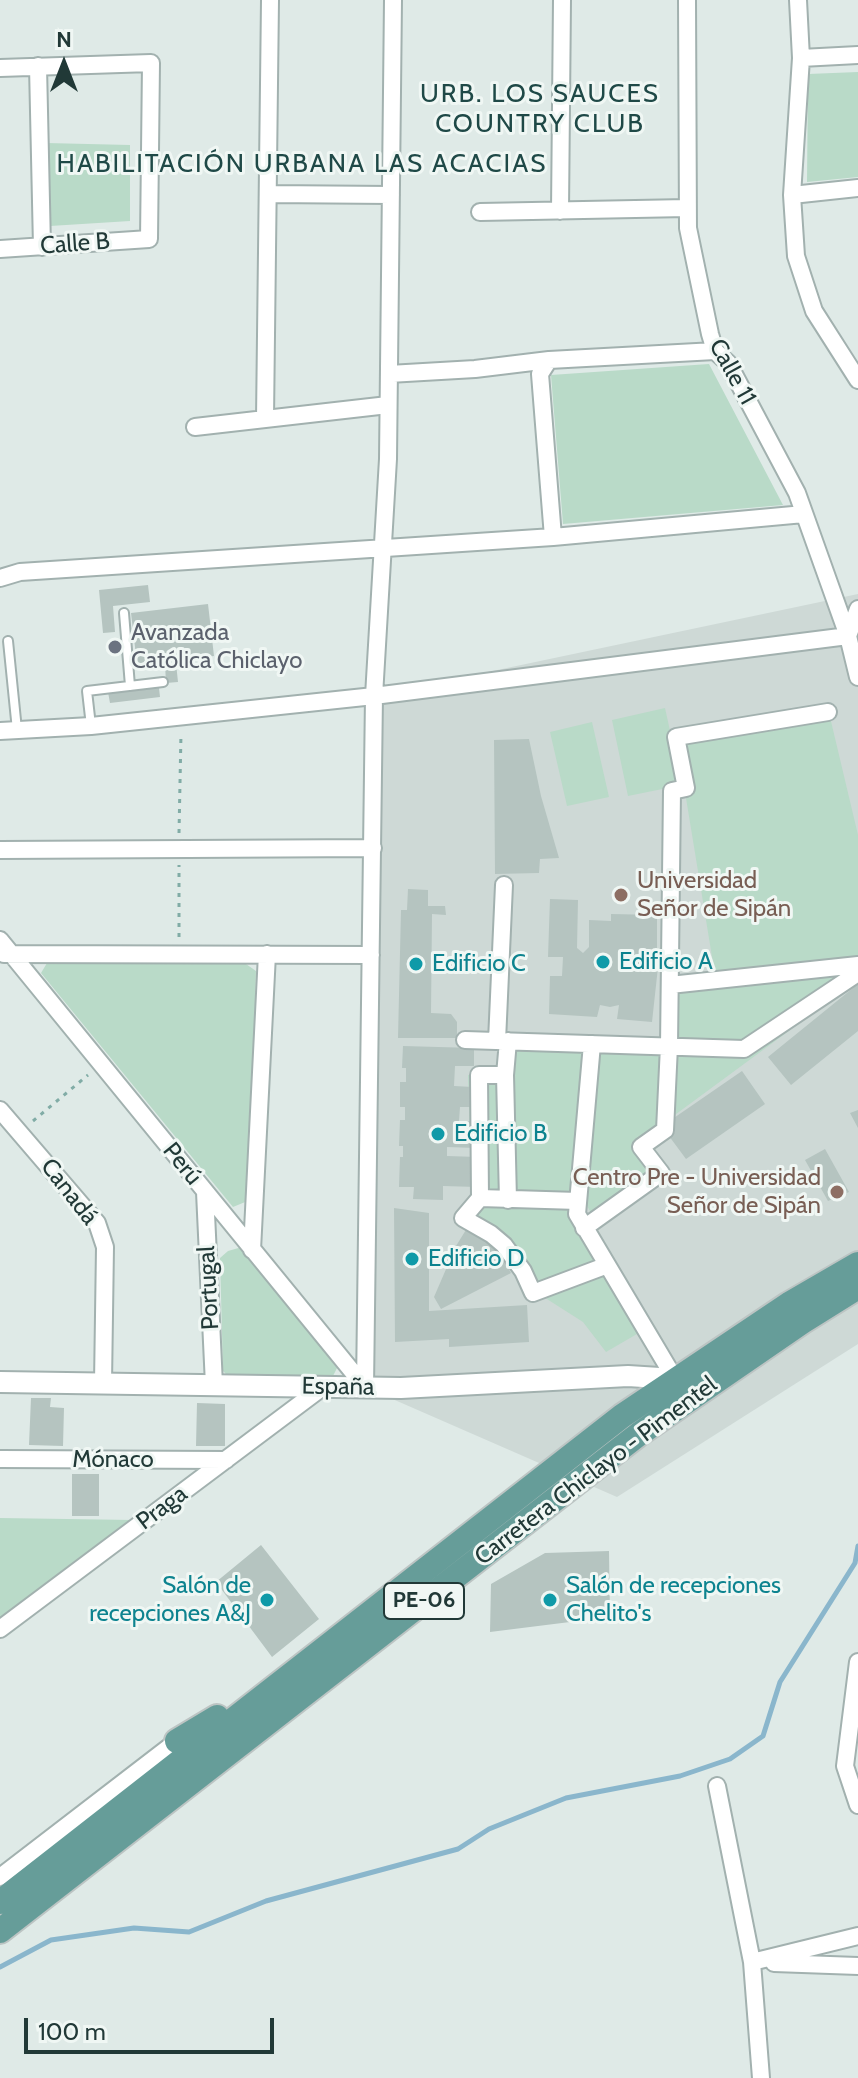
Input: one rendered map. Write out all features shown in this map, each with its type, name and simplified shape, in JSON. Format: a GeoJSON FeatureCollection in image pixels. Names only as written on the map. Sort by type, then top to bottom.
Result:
{"type":"FeatureCollection","features":[{"type":"Feature","properties":{"kind":"main road","name":"Carretera Chiclayo - Pimentel"},"geometry":{"type":"LineString","coordinates":[[0,1902],[622,1416],[789,1304],[858,1264]]}},
{"type":"Feature","properties":{"kind":"main road","name":"Carretera Chiclayo - Pimentel"},"geometry":{"type":"LineString","coordinates":[[0,1931],[639,1434],[858,1287]]}},
{"type":"Feature","properties":{"kind":"main road"},"geometry":{"type":"LineString","coordinates":[[177,1741],[312,1660]]}},
{"type":"Feature","properties":{"kind":"street"},"geometry":{"type":"LineString","coordinates":[[265,419],[270,0]]}},
{"type":"Feature","properties":{"kind":"street"},"geometry":{"type":"LineString","coordinates":[[365,1387],[374,696],[384,547],[389,374],[393,0]]}},
{"type":"Feature","properties":{"kind":"street"},"geometry":{"type":"LineString","coordinates":[[560,211],[562,0]]}},
{"type":"Feature","properties":{"kind":"street","name":"Calle 11"},"geometry":{"type":"LineString","coordinates":[[687,0],[688,228],[715,351],[728,363],[797,493],[848,636],[858,677]]}},
{"type":"Feature","properties":{"kind":"street"},"geometry":{"type":"LineString","coordinates":[[798,0],[801,58],[792,195],[796,256],[814,311],[858,380]]}},
{"type":"Feature","properties":{"kind":"street"},"geometry":{"type":"LineString","coordinates":[[801,58],[858,55]]}},
{"type":"Feature","properties":{"kind":"street","name":"Calle B"},"geometry":{"type":"LineString","coordinates":[[0,249],[149,239],[151,63],[38,66]]}},
{"type":"Feature","properties":{"kind":"street"},"geometry":{"type":"LineString","coordinates":[[0,68],[38,66],[42,247]]}},
{"type":"Feature","properties":{"kind":"street"},"geometry":{"type":"LineString","coordinates":[[792,195],[858,188]]}},
{"type":"Feature","properties":{"kind":"street"},"geometry":{"type":"LineString","coordinates":[[268,194],[391,195]]}},
{"type":"Feature","properties":{"kind":"street"},"geometry":{"type":"LineString","coordinates":[[480,212],[687,208]]}},
{"type":"Feature","properties":{"kind":"street"},"geometry":{"type":"LineString","coordinates":[[389,374],[475,369],[549,360],[715,351]]}},
{"type":"Feature","properties":{"kind":"street"},"geometry":{"type":"LineString","coordinates":[[549,360],[540,374],[553,537]]}},
{"type":"Feature","properties":{"kind":"street"},"geometry":{"type":"LineString","coordinates":[[195,427],[388,405]]}},
{"type":"Feature","properties":{"kind":"street"},"geometry":{"type":"LineString","coordinates":[[0,578],[20,572],[553,537],[804,514]]}},
{"type":"Feature","properties":{"kind":"street"},"geometry":{"type":"LineString","coordinates":[[8,730],[91,726],[374,696],[848,636],[858,609]]}},
{"type":"Feature","properties":{"kind":"street"},"geometry":{"type":"LineString","coordinates":[[584,1228],[661,1173],[641,1147],[665,1130],[672,791],[686,788],[676,737],[828,712]]}},
{"type":"Feature","properties":{"kind":"street"},"geometry":{"type":"LineString","coordinates":[[0,850],[373,848]]}},
{"type":"Feature","properties":{"kind":"street"},"geometry":{"type":"LineString","coordinates":[[504,885],[502,1041],[508,1200]]}},
{"type":"Feature","properties":{"kind":"street","name":"Perú"},"geometry":{"type":"LineString","coordinates":[[0,940],[6,954],[101,1064],[365,1387]]}},
{"type":"Feature","properties":{"kind":"street"},"geometry":{"type":"LineString","coordinates":[[6,954],[371,955]]}},
{"type":"Feature","properties":{"kind":"street"},"geometry":{"type":"LineString","coordinates":[[252,1250],[267,954]]}},
{"type":"Feature","properties":{"kind":"street"},"geometry":{"type":"LineString","coordinates":[[670,985],[858,965]]}},
{"type":"Feature","properties":{"kind":"street"},"geometry":{"type":"LineString","coordinates":[[465,1040],[744,1049],[858,973]]}},
{"type":"Feature","properties":{"kind":"street"},"geometry":{"type":"LineString","coordinates":[[592,1044],[577,1214],[605,1266],[675,1379]]}},
{"type":"Feature","properties":{"kind":"street"},"geometry":{"type":"LineString","coordinates":[[505,1075],[479,1075],[480,1198],[463,1218],[504,1245],[523,1271],[533,1293],[605,1266]]}},
{"type":"Feature","properties":{"kind":"street","name":"Canadá"},"geometry":{"type":"LineString","coordinates":[[0,1110],[97,1223],[105,1247],[103,1383]]}},
{"type":"Feature","properties":{"kind":"street"},"geometry":{"type":"LineString","coordinates":[[480,1146],[507,1145]]}},
{"type":"Feature","properties":{"kind":"street","name":"Portugal"},"geometry":{"type":"LineString","coordinates":[[205,1192],[214,1385]]}},
{"type":"Feature","properties":{"kind":"street"},"geometry":{"type":"LineString","coordinates":[[480,1198],[578,1201]]}},
{"type":"Feature","properties":{"kind":"street","name":"España"},"geometry":{"type":"LineString","coordinates":[[0,1382],[401,1388],[628,1376],[675,1379]]}},
{"type":"Feature","properties":{"kind":"street","name":"Praga"},"geometry":{"type":"LineString","coordinates":[[0,1629],[324,1386]]}},
{"type":"Feature","properties":{"kind":"street","name":"Mónaco"},"geometry":{"type":"LineString","coordinates":[[0,1459],[226,1460]]}},
{"type":"Feature","properties":{"kind":"street"},"geometry":{"type":"LineString","coordinates":[[858,1662],[845,1766],[858,1805]]}},
{"type":"Feature","properties":{"kind":"street"},"geometry":{"type":"LineString","coordinates":[[0,1877],[177,1741]]}},
{"type":"Feature","properties":{"kind":"street"},"geometry":{"type":"LineString","coordinates":[[717,1786],[752,1962],[761,2078]]}},
{"type":"Feature","properties":{"kind":"street"},"geometry":{"type":"LineString","coordinates":[[752,1962],[858,1936]]}},
{"type":"Feature","properties":{"kind":"street"},"geometry":{"type":"LineString","coordinates":[[752,1962],[858,1966]]}},
{"type":"Feature","properties":{"kind":"lane"},"geometry":{"type":"LineString","coordinates":[[124,613],[130,686]]}},
{"type":"Feature","properties":{"kind":"lane"},"geometry":{"type":"LineString","coordinates":[[8,641],[8,730]]}},
{"type":"Feature","properties":{"kind":"lane"},"geometry":{"type":"LineString","coordinates":[[91,726],[87,691],[163,682]]}},
{"type":"Feature","properties":{"kind":"path"},"geometry":{"type":"LineString","coordinates":[[179,955],[181,717]]}},
{"type":"Feature","properties":{"kind":"path"},"geometry":{"type":"LineString","coordinates":[[21,1132],[101,1064]]}},
{"type":"Feature","properties":{"kind":"shaded area","name":"Universidad Señor de Sipán"},"geometry":{"type":"Polygon","coordinates":[[[858,594],[858,1344],[617,1497],[365,1387],[374,696],[858,594]]]}},
{"type":"Feature","properties":{"kind":"green space"},"geometry":{"type":"Polygon","coordinates":[[[858,72],[858,177],[807,182],[808,74],[858,72]]]}},
{"type":"Feature","properties":{"kind":"green space"},"geometry":{"type":"Polygon","coordinates":[[[46,143],[130,145],[130,221],[50,226],[46,143]]]}},
{"type":"Feature","properties":{"kind":"green space"},"geometry":{"type":"Polygon","coordinates":[[[709,364],[783,505],[563,524],[551,375],[709,364]]]}},
{"type":"Feature","properties":{"kind":"green space"},"geometry":{"type":"Polygon","coordinates":[[[665,708],[682,785],[628,796],[612,720],[665,708]]]}},
{"type":"Feature","properties":{"kind":"green space"},"geometry":{"type":"Polygon","coordinates":[[[830,717],[858,835],[858,958],[715,975],[676,737],[830,717]]]}},
{"type":"Feature","properties":{"kind":"green space"},"geometry":{"type":"Polygon","coordinates":[[[592,722],[609,797],[567,806],[550,732],[592,722]]]}},
{"type":"Feature","properties":{"kind":"green space"},"geometry":{"type":"Polygon","coordinates":[[[47,963],[246,964],[256,971],[250,1200],[233,1207],[41,973],[47,963]]]}},
{"type":"Feature","properties":{"kind":"green space"},"geometry":{"type":"Polygon","coordinates":[[[850,970],[858,980],[634,1145],[653,1173],[594,1218],[582,1197],[472,1196],[468,1075],[513,1075],[514,1047],[673,1053],[675,988],[850,970]]]}},
{"type":"Feature","properties":{"kind":"green space"},"geometry":{"type":"Polygon","coordinates":[[[579,1203],[649,1327],[606,1352],[583,1322],[539,1294],[470,1215],[471,1204],[579,1203]]]}},
{"type":"Feature","properties":{"kind":"green space"},"geometry":{"type":"Polygon","coordinates":[[[242,1247],[337,1368],[326,1381],[229,1377],[223,1371],[220,1258],[228,1251],[242,1247]]]}},
{"type":"Feature","properties":{"kind":"green space"},"geometry":{"type":"Polygon","coordinates":[[[0,1518],[133,1520],[4,1619],[0,1618],[0,1518]]]}},
{"type":"Feature","properties":{"kind":"building"},"geometry":{"type":"Polygon","coordinates":[[[148,585],[150,602],[113,606],[115,632],[103,633],[99,590],[148,585]]]}},
{"type":"Feature","properties":{"kind":"building"},"geometry":{"type":"Polygon","coordinates":[[[208,604],[214,656],[137,664],[131,613],[208,604]]]}},
{"type":"Feature","properties":{"kind":"building"},"geometry":{"type":"Polygon","coordinates":[[[176,663],[178,682],[166,683],[165,664],[176,663]]]}},
{"type":"Feature","properties":{"kind":"building"},"geometry":{"type":"Polygon","coordinates":[[[159,688],[160,697],[110,703],[108,692],[159,688]]]}},
{"type":"Feature","properties":{"kind":"building"},"geometry":{"type":"Polygon","coordinates":[[[529,739],[559,858],[540,859],[539,873],[495,874],[494,740],[529,739]]]}},
{"type":"Feature","properties":{"kind":"building","name":"Edificio C"},"geometry":{"type":"Polygon","coordinates":[[[408,889],[428,890],[428,906],[445,906],[446,915],[432,914],[431,1013],[451,1014],[457,1022],[457,1038],[398,1038],[401,910],[407,910],[408,889]]]}},
{"type":"Feature","properties":{"kind":"building","name":"Edificio A"},"geometry":{"type":"Polygon","coordinates":[[[550,899],[578,900],[577,948],[583,953],[589,947],[589,920],[611,921],[611,914],[657,915],[657,949],[645,949],[644,966],[658,967],[652,1022],[617,1019],[619,1005],[600,1005],[597,1017],[549,1014],[550,976],[562,976],[563,957],[548,957],[550,899]]]}},
{"type":"Feature","properties":{"kind":"building"},"geometry":{"type":"Polygon","coordinates":[[[858,984],[858,1031],[791,1085],[768,1057],[858,984]]]}},
{"type":"Feature","properties":{"kind":"building","name":"Edificio B"},"geometry":{"type":"Polygon","coordinates":[[[403,1046],[474,1048],[474,1066],[455,1066],[454,1086],[473,1087],[473,1107],[460,1107],[459,1121],[477,1121],[476,1148],[447,1147],[447,1156],[478,1157],[477,1187],[443,1186],[443,1200],[413,1199],[414,1187],[399,1187],[400,1157],[403,1157],[403,1146],[399,1146],[400,1120],[405,1120],[405,1107],[400,1107],[400,1082],[406,1082],[406,1068],[402,1068],[403,1046]]]}},
{"type":"Feature","properties":{"kind":"building"},"geometry":{"type":"Polygon","coordinates":[[[742,1071],[765,1104],[686,1159],[669,1136],[675,1132],[668,1122],[742,1071]]]}},
{"type":"Feature","properties":{"kind":"building"},"geometry":{"type":"Polygon","coordinates":[[[858,1110],[858,1128],[850,1113],[858,1110]]]}},
{"type":"Feature","properties":{"kind":"building"},"geometry":{"type":"Polygon","coordinates":[[[825,1149],[849,1192],[828,1201],[805,1160],[825,1149]]]}},
{"type":"Feature","properties":{"kind":"building","name":"Edificio D"},"geometry":{"type":"Polygon","coordinates":[[[394,1208],[429,1213],[429,1311],[527,1305],[529,1342],[449,1347],[449,1339],[395,1342],[394,1208]]]}},
{"type":"Feature","properties":{"kind":"building"},"geometry":{"type":"Polygon","coordinates":[[[469,1225],[496,1246],[511,1273],[441,1309],[434,1297],[456,1246],[469,1225]]]}},
{"type":"Feature","properties":{"kind":"building"},"geometry":{"type":"Polygon","coordinates":[[[31,1398],[51,1398],[50,1407],[64,1408],[63,1446],[29,1445],[31,1398]]]}},
{"type":"Feature","properties":{"kind":"building"},"geometry":{"type":"Polygon","coordinates":[[[197,1403],[225,1404],[225,1446],[196,1446],[197,1403]]]}},
{"type":"Feature","properties":{"kind":"building"},"geometry":{"type":"Polygon","coordinates":[[[72,1474],[99,1474],[99,1516],[72,1516],[72,1474]]]}},
{"type":"Feature","properties":{"kind":"building","name":"Salón de recepciones A&J"},"geometry":{"type":"Polygon","coordinates":[[[261,1545],[319,1619],[272,1657],[216,1582],[261,1545]]]}},
{"type":"Feature","properties":{"kind":"building","name":"Salón de recepciones Chelito's"},"geometry":{"type":"Polygon","coordinates":[[[609,1551],[610,1617],[490,1632],[491,1584],[545,1553],[609,1551]]]}},
{"type":"Feature","properties":{"kind":"waterway"},"geometry":{"type":"LineString","coordinates":[[0,1967],[51,1940],[134,1928],[189,1932],[266,1901],[458,1849],[489,1829],[566,1798],[680,1776],[730,1759],[763,1736],[780,1682],[855,1563],[858,1546]]}},
{"type":"Feature","properties":{"kind":"place","name":"Avanzada Católica Chiclayo"},"geometry":{"type":"Point","coordinates":[115,647]}},
{"type":"Feature","properties":{"kind":"place","name":"Universidad Señor de Sipán"},"geometry":{"type":"Point","coordinates":[621,895]}},
{"type":"Feature","properties":{"kind":"place","name":"Edificio A"},"geometry":{"type":"Point","coordinates":[603,962]}},
{"type":"Feature","properties":{"kind":"place","name":"Edificio C"},"geometry":{"type":"Point","coordinates":[416,964]}},
{"type":"Feature","properties":{"kind":"place","name":"Edificio B"},"geometry":{"type":"Point","coordinates":[438,1134]}},
{"type":"Feature","properties":{"kind":"place","name":"Centro Pre - Universidad Señor de Sipán"},"geometry":{"type":"Point","coordinates":[837,1192]}},
{"type":"Feature","properties":{"kind":"place","name":"Edificio D"},"geometry":{"type":"Point","coordinates":[412,1259]}},
{"type":"Feature","properties":{"kind":"place","name":"Salón de recepciones A&J"},"geometry":{"type":"Point","coordinates":[267,1600]}},
{"type":"Feature","properties":{"kind":"place","name":"Salón de recepciones Chelito's"},"geometry":{"type":"Point","coordinates":[550,1600]}},
{"type":"Feature","properties":{"kind":"district","name":"URB. LOS SAUCES COUNTRY CLUB"},"geometry":{"type":"Point","coordinates":[540,109]}},
{"type":"Feature","properties":{"kind":"district","name":"HABILITACIÓN URBANA LAS ACACIAS"},"geometry":{"type":"Point","coordinates":[302,164]}}]}
